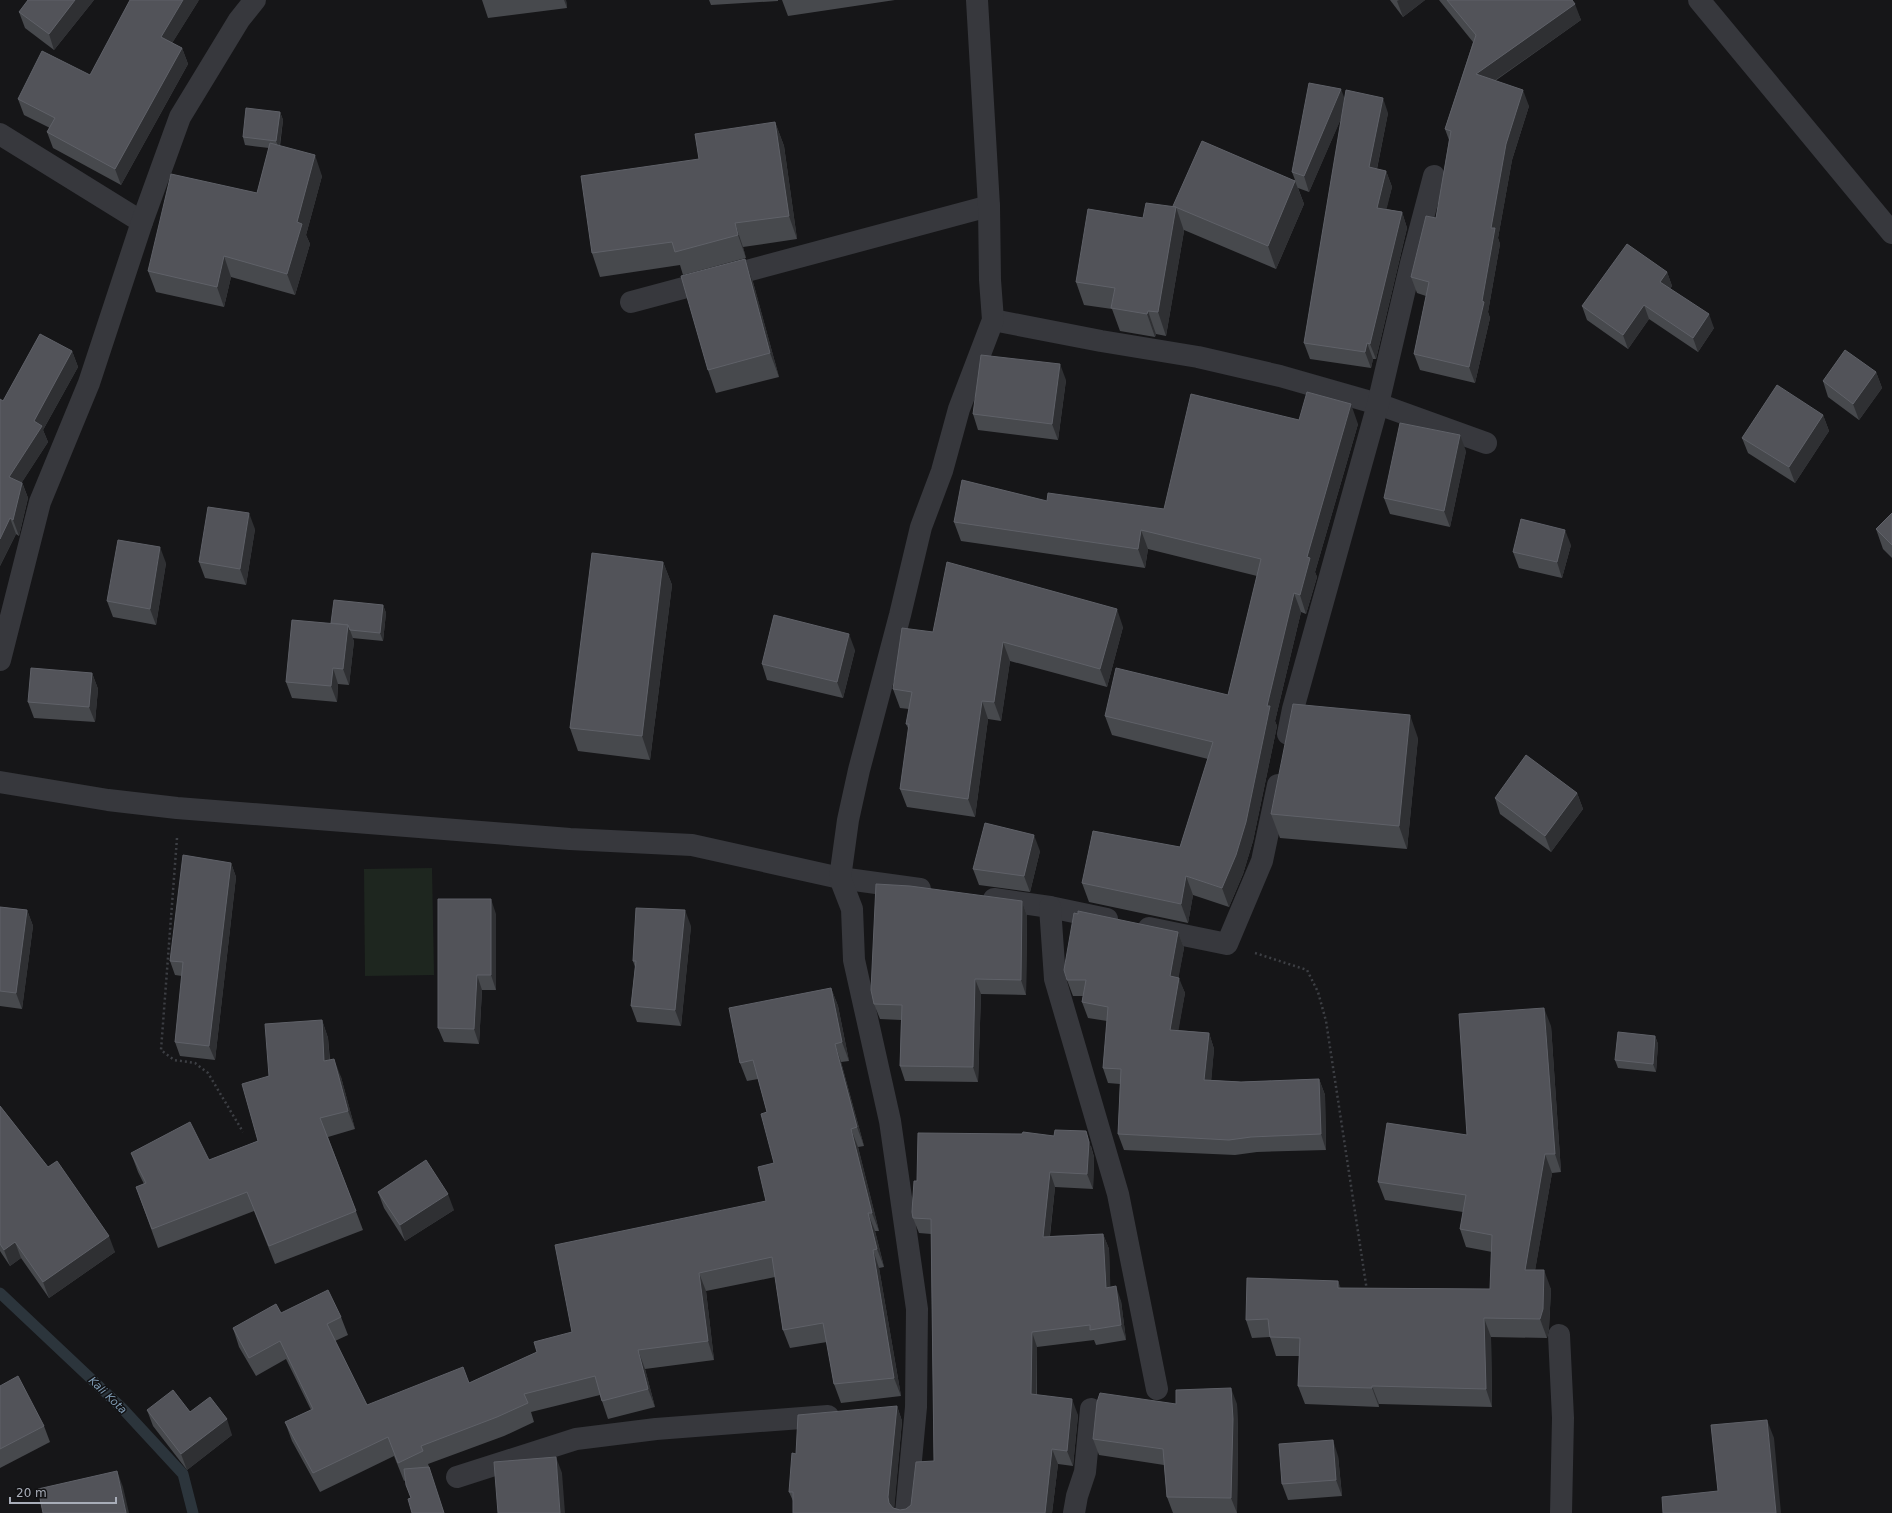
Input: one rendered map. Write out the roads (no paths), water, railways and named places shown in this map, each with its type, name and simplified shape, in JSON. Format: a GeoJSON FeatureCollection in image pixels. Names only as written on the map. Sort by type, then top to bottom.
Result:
{"type":"FeatureCollection","features":[{"type":"Feature","properties":{"kind":"street"},"geometry":{"type":"LineString","coordinates":[[0,660],[40,502],[89,383],[142,222],[180,116],[239,20],[255,0]]}},
{"type":"Feature","properties":{"kind":"street"},"geometry":{"type":"LineString","coordinates":[[906,1513],[916,1407],[917,1309],[891,1129],[854,960],[852,909],[840,878],[848,820],[859,770],[900,615],[921,527],[942,471],[959,409],[993,320],[990,280],[989,206],[976,0]]}},
{"type":"Feature","properties":{"kind":"street"},"geometry":{"type":"LineString","coordinates":[[1699,0],[1892,233]]}},
{"type":"Feature","properties":{"kind":"street"},"geometry":{"type":"LineString","coordinates":[[0,134],[142,222]]}},
{"type":"Feature","properties":{"kind":"street"},"geometry":{"type":"LineString","coordinates":[[972,896],[1050,907],[1227,944],[1262,861],[1293,709],[1378,404],[1411,263],[1434,176]]}},
{"type":"Feature","properties":{"kind":"street"},"geometry":{"type":"LineString","coordinates":[[631,302],[989,206]]}},
{"type":"Feature","properties":{"kind":"street"},"geometry":{"type":"LineString","coordinates":[[993,320],[1100,341],[1198,357],[1280,376],[1378,404],[1486,443]]}},
{"type":"Feature","properties":{"kind":"street"},"geometry":{"type":"LineString","coordinates":[[0,782],[108,800],[178,808],[570,839],[692,845],[840,878],[941,892]]}},
{"type":"Feature","properties":{"kind":"street"},"geometry":{"type":"LineString","coordinates":[[1050,907],[1055,979],[1118,1194],[1157,1389]]}},
{"type":"Feature","properties":{"kind":"street"},"geometry":{"type":"LineString","coordinates":[[1559,1335],[1563,1418],[1561,1513]]}},
{"type":"Feature","properties":{"kind":"street"},"geometry":{"type":"LineString","coordinates":[[895,1409],[916,1407]]}},
{"type":"Feature","properties":{"kind":"street"},"geometry":{"type":"LineString","coordinates":[[1074,1513],[1076,1496],[1085,1472],[1091,1410]]}},
{"type":"Feature","properties":{"kind":"street"},"geometry":{"type":"LineString","coordinates":[[458,1477],[576,1440],[656,1429],[845,1415]]}},
{"type":"Feature","properties":{"kind":"waterway","name":"Kali Kota"},"geometry":{"type":"LineString","coordinates":[[0,1293],[122,1408],[183,1474],[193,1513]]}}]}
